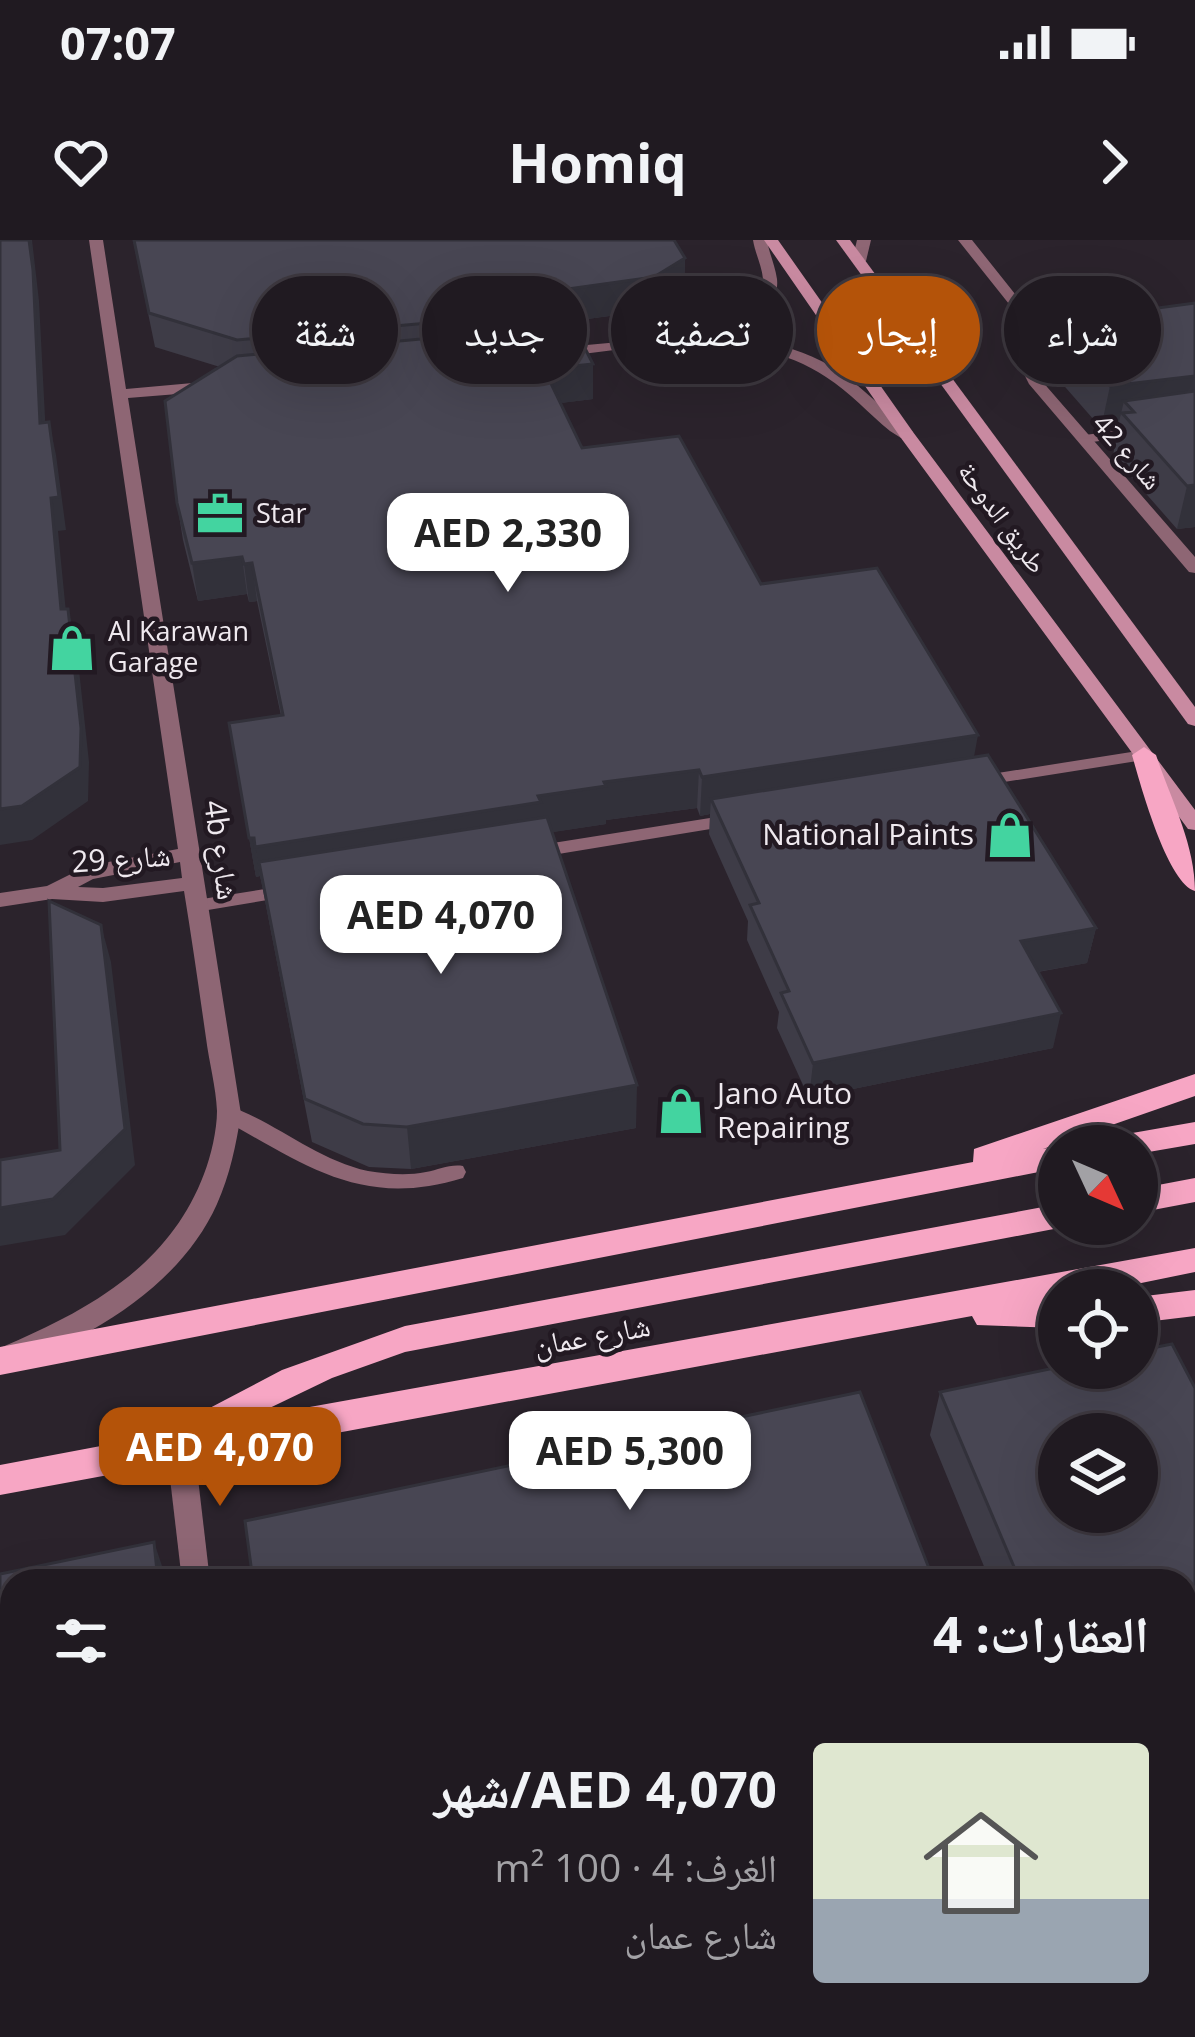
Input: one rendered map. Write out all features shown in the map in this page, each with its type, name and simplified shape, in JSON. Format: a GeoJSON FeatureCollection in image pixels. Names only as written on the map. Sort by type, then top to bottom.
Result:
{"type":"FeatureCollection","features":[{"type":"Feature","properties":{"kind":"main road","name":"طريق الدوحة"},"geometry":{"type":"LineString","coordinates":[[771,240],[907,434],[1195,824]]}},
{"type":"Feature","properties":{"kind":"main road","name":"طريق الدوحة"},"geometry":{"type":"LineString","coordinates":[[843,240],[1195,720]]}},
{"type":"Feature","properties":{"kind":"main road"},"geometry":{"type":"LineString","coordinates":[[1144,754],[1165,821],[1195,882]]}},
{"type":"Feature","properties":{"kind":"main road"},"geometry":{"type":"LineString","coordinates":[[942,1178],[1034,1137],[1195,1085]]}},
{"type":"Feature","properties":{"kind":"main road"},"geometry":{"type":"LineString","coordinates":[[1158,1140],[1195,1133]]}},
{"type":"Feature","properties":{"kind":"main road"},"geometry":{"type":"LineString","coordinates":[[0,1360],[1038,1161]]}},
{"type":"Feature","properties":{"kind":"main road"},"geometry":{"type":"LineString","coordinates":[[1158,1197],[1195,1190]]}},
{"type":"Feature","properties":{"kind":"main road"},"geometry":{"type":"LineString","coordinates":[[180,1444],[243,1402],[301,1373],[405,1339],[1038,1220]]}},
{"type":"Feature","properties":{"kind":"main road","name":"شارع عمان"},"geometry":{"type":"LineString","coordinates":[[0,1480],[180,1444],[928,1315],[1195,1259]]}},
{"type":"Feature","properties":{"kind":"main road"},"geometry":{"type":"LineString","coordinates":[[1158,1307],[1195,1303]]}},
{"type":"Feature","properties":{"kind":"main road"},"geometry":{"type":"LineString","coordinates":[[928,1315],[1038,1315]]}},
{"type":"Feature","properties":{"kind":"street","name":"4b شارع"},"geometry":{"type":"LineString","coordinates":[[0,1360],[63,1334],[123,1298],[171,1255],[205,1209],[225,1160],[229,1114],[96,240]]}},
{"type":"Feature","properties":{"kind":"street"},"geometry":{"type":"LineString","coordinates":[[760,240],[767,276]]}},
{"type":"Feature","properties":{"kind":"street"},"geometry":{"type":"LineString","coordinates":[[860,261],[864,240]]}},
{"type":"Feature","properties":{"kind":"street","name":"شارع 42"},"geometry":{"type":"LineString","coordinates":[[965,240],[1004,289]]}},
{"type":"Feature","properties":{"kind":"street"},"geometry":{"type":"LineString","coordinates":[[793,355],[830,372],[874,413],[907,434]]}},
{"type":"Feature","properties":{"kind":"street","name":"شارع 42"},"geometry":{"type":"LineString","coordinates":[[1037,384],[1191,558]]}},
{"type":"Feature","properties":{"kind":"street"},"geometry":{"type":"LineString","coordinates":[[118,401],[230,387],[118,401]]}},
{"type":"Feature","properties":{"kind":"street","name":"شارع 29"},"geometry":{"type":"LineString","coordinates":[[52,892],[87,873],[189,854]]}},
{"type":"Feature","properties":{"kind":"street","name":"شارع 29"},"geometry":{"type":"LineString","coordinates":[[0,900],[52,892],[195,895]]}},
{"type":"Feature","properties":{"kind":"street"},"geometry":{"type":"LineString","coordinates":[[180,1444],[195,1569]]}},
{"type":"Feature","properties":{"kind":"lane"},"geometry":{"type":"LineString","coordinates":[[1088,443],[1195,428]]}},
{"type":"Feature","properties":{"kind":"lane"},"geometry":{"type":"LineString","coordinates":[[959,784],[1144,754]]}},
{"type":"Feature","properties":{"kind":"lane"},"geometry":{"type":"LineString","coordinates":[[520,854],[751,817]]}},
{"type":"Feature","properties":{"kind":"lane"},"geometry":{"type":"LineString","coordinates":[[195,895],[311,887]]}},
{"type":"Feature","properties":{"kind":"lane"},"geometry":{"type":"LineString","coordinates":[[229,1114],[374,1184],[418,1184],[455,1172]]}},
{"type":"Feature","properties":{"kind":"building"},"geometry":{"type":"Polygon","coordinates":[[[0,240],[29,240],[40,423],[49,422],[59,497],[51,498],[61,609],[68,609],[81,728],[80,767],[22,806],[0,809],[0,240]]]}},
{"type":"Feature","properties":{"kind":"building"},"geometry":{"type":"Polygon","coordinates":[[[134,240],[674,240],[685,258],[656,276],[611,276],[611,283],[587,286],[587,276],[422,276],[422,324],[398,326],[398,276],[252,276],[252,339],[237,340],[149,313],[134,240]]]}},
{"type":"Feature","properties":{"kind":"building"},"geometry":{"type":"Polygon","coordinates":[[[1195,303],[1195,376],[1161,380],[1161,308],[1195,303]]]}},
{"type":"Feature","properties":{"kind":"building"},"geometry":{"type":"Polygon","coordinates":[[[422,339],[422,384],[551,384],[582,448],[679,436],[761,584],[877,568],[978,735],[702,777],[699,770],[604,782],[606,786],[538,796],[541,802],[255,847],[254,838],[249,838],[229,723],[283,715],[252,563],[244,564],[242,557],[192,563],[177,503],[165,401],[237,356],[252,355],[252,384],[398,384],[398,341],[422,339]]]}},
{"type":"Feature","properties":{"kind":"building"},"geometry":{"type":"Polygon","coordinates":[[[1195,391],[1195,485],[1187,486],[1122,413],[1134,412],[1124,401],[1195,391]]]}},
{"type":"Feature","properties":{"kind":"building"},"geometry":{"type":"Polygon","coordinates":[[[988,755],[1096,928],[1021,941],[1061,1013],[813,1063],[781,993],[789,991],[750,905],[759,903],[711,799],[988,755]]]}},
{"type":"Feature","properties":{"kind":"building"},"geometry":{"type":"Polygon","coordinates":[[[547,817],[637,1085],[407,1127],[363,1124],[305,1099],[259,862],[547,817]]]}},
{"type":"Feature","properties":{"kind":"building"},"geometry":{"type":"Polygon","coordinates":[[[49,901],[101,925],[125,1129],[53,1199],[0,1208],[0,1160],[60,1150],[49,901]]]}},
{"type":"Feature","properties":{"kind":"building"},"geometry":{"type":"Polygon","coordinates":[[[1172,1344],[1195,1388],[1195,1569],[1015,1569],[940,1392],[1038,1371],[1038,1389],[1158,1389],[1158,1347],[1172,1344]]]}},
{"type":"Feature","properties":{"kind":"building"},"geometry":{"type":"Polygon","coordinates":[[[860,1392],[929,1569],[251,1569],[245,1521],[860,1392]]]}},
{"type":"Feature","properties":{"kind":"building"},"geometry":{"type":"Polygon","coordinates":[[[154,1542],[157,1569],[24,1569],[154,1542]]]}},
{"type":"Feature","properties":{"kind":"place","name":"Star"},"geometry":{"type":"Point","coordinates":[220,514]}},
{"type":"Feature","properties":{"kind":"place","name":"Al Karawan Garage"},"geometry":{"type":"Point","coordinates":[72,648]}},
{"type":"Feature","properties":{"kind":"place","name":"National Paints"},"geometry":{"type":"Point","coordinates":[1010,835]}},
{"type":"Feature","properties":{"kind":"place","name":"Jano Auto Repairing"},"geometry":{"type":"Point","coordinates":[681,1111]}}]}
